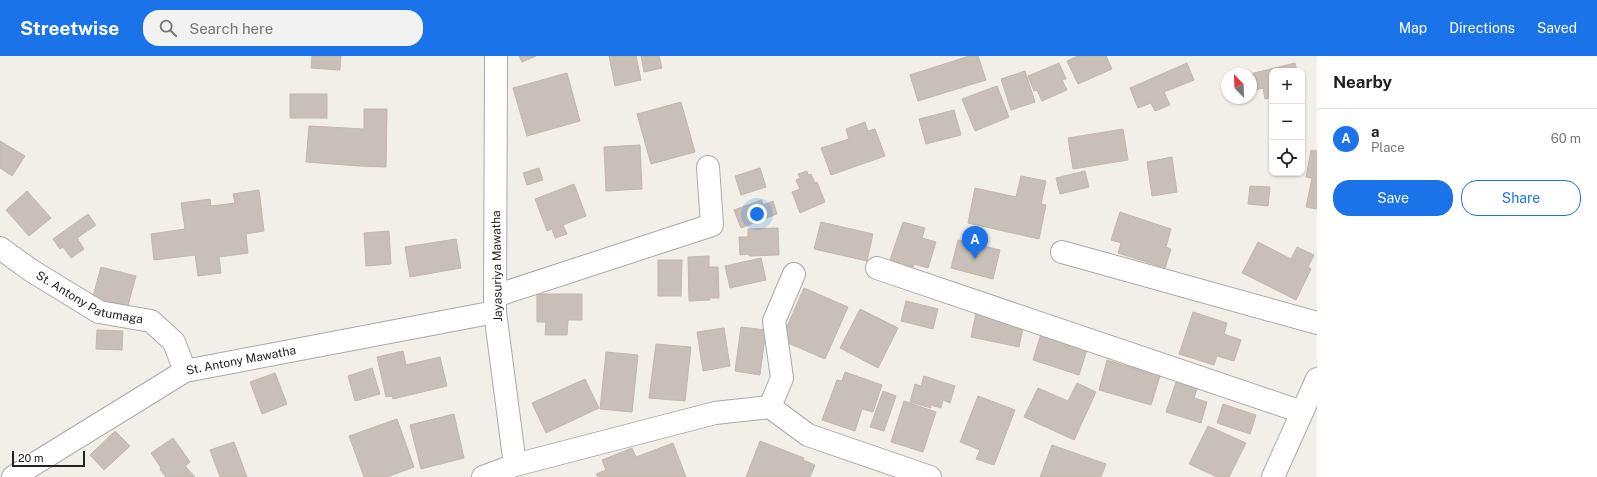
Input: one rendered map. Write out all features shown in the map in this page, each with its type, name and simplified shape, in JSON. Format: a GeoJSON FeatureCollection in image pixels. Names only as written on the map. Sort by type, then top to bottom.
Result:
{"type":"FeatureCollection","features":[{"type":"Feature","properties":{"kind":"street","name":"Jayasuriya Mawatha"},"geometry":{"type":"LineString","coordinates":[[496,56],[495,304],[515,465]]}},
{"type":"Feature","properties":{"kind":"street","name":"St. Antony Mawatha"},"geometry":{"type":"LineString","coordinates":[[13,477],[185,371],[495,304],[712,225],[708,167]]}},
{"type":"Feature","properties":{"kind":"street","name":"St. Antony Patumaga"},"geometry":{"type":"LineString","coordinates":[[0,248],[32,271],[99,312],[151,321],[174,342],[185,371]]}},
{"type":"Feature","properties":{"kind":"street"},"geometry":{"type":"LineString","coordinates":[[1062,252],[1317,323]]}},
{"type":"Feature","properties":{"kind":"street"},"geometry":{"type":"LineString","coordinates":[[877,268],[1302,412]]}},
{"type":"Feature","properties":{"kind":"street"},"geometry":{"type":"LineString","coordinates":[[770,407],[782,378],[774,321],[794,274]]}},
{"type":"Feature","properties":{"kind":"street"},"geometry":{"type":"LineString","coordinates":[[1273,477],[1317,379]]}},
{"type":"Feature","properties":{"kind":"street"},"geometry":{"type":"LineString","coordinates":[[483,477],[515,465],[715,412],[770,407],[808,435],[930,477]]}},
{"type":"Feature","properties":{"kind":"building"},"geometry":{"type":"Polygon","coordinates":[[[312,56],[341,56],[340,70],[311,68],[312,56]]]}},
{"type":"Feature","properties":{"kind":"building"},"geometry":{"type":"Polygon","coordinates":[[[519,56],[536,56],[522,62],[519,56]]]}},
{"type":"Feature","properties":{"kind":"building"},"geometry":{"type":"Polygon","coordinates":[[[609,56],[636,56],[641,80],[615,86],[609,56]]]}},
{"type":"Feature","properties":{"kind":"building"},"geometry":{"type":"Polygon","coordinates":[[[641,56],[659,56],[662,68],[644,72],[641,56]]]}},
{"type":"Feature","properties":{"kind":"building"},"geometry":{"type":"Polygon","coordinates":[[[969,56],[978,56],[986,80],[918,101],[910,75],[969,56]]]}},
{"type":"Feature","properties":{"kind":"building"},"geometry":{"type":"Polygon","coordinates":[[[1078,56],[1106,56],[1112,69],[1078,84],[1067,61],[1078,56]]]}},
{"type":"Feature","properties":{"kind":"building"},"geometry":{"type":"Polygon","coordinates":[[[1059,63],[1066,79],[1062,80],[1067,90],[1042,101],[1037,90],[1034,91],[1028,76],[1059,63]]]}},
{"type":"Feature","properties":{"kind":"building"},"geometry":{"type":"Polygon","coordinates":[[[1187,63],[1194,80],[1164,92],[1170,105],[1155,111],[1151,103],[1138,108],[1130,88],[1187,63]]]}},
{"type":"Feature","properties":{"kind":"building"},"geometry":{"type":"Polygon","coordinates":[[[1295,63],[1296,68],[1275,68],[1295,63]]]}},
{"type":"Feature","properties":{"kind":"building"},"geometry":{"type":"Polygon","coordinates":[[[1269,69],[1269,98],[1265,99],[1263,88],[1257,90],[1257,72],[1269,69]]]}},
{"type":"Feature","properties":{"kind":"building"},"geometry":{"type":"Polygon","coordinates":[[[1025,71],[1035,102],[1011,110],[1001,79],[1025,71]]]}},
{"type":"Feature","properties":{"kind":"building"},"geometry":{"type":"Polygon","coordinates":[[[567,73],[580,121],[527,136],[513,88],[567,73]]]}},
{"type":"Feature","properties":{"kind":"building"},"geometry":{"type":"Polygon","coordinates":[[[997,86],[1009,117],[975,131],[962,99],[997,86]]]}},
{"type":"Feature","properties":{"kind":"building"},"geometry":{"type":"Polygon","coordinates":[[[290,94],[327,94],[327,118],[290,118],[290,94]]]}},
{"type":"Feature","properties":{"kind":"building"},"geometry":{"type":"Polygon","coordinates":[[[681,102],[695,152],[651,164],[637,114],[681,102]]]}},
{"type":"Feature","properties":{"kind":"building"},"geometry":{"type":"Polygon","coordinates":[[[364,109],[387,109],[386,167],[306,162],[309,126],[364,129],[364,109]]]}},
{"type":"Feature","properties":{"kind":"building"},"geometry":{"type":"Polygon","coordinates":[[[954,110],[961,135],[926,144],[919,119],[954,110]]]}},
{"type":"Feature","properties":{"kind":"building"},"geometry":{"type":"Polygon","coordinates":[[[865,122],[868,131],[875,129],[885,156],[831,175],[821,148],[849,139],[846,129],[865,122]]]}},
{"type":"Feature","properties":{"kind":"building"},"geometry":{"type":"Polygon","coordinates":[[[1123,129],[1128,160],[1073,169],[1068,138],[1123,129]]]}},
{"type":"Feature","properties":{"kind":"building"},"geometry":{"type":"Polygon","coordinates":[[[0,141],[25,156],[12,176],[0,168],[0,141]]]}},
{"type":"Feature","properties":{"kind":"building"},"geometry":{"type":"Polygon","coordinates":[[[640,145],[642,189],[606,191],[604,147],[640,145]]]}},
{"type":"Feature","properties":{"kind":"building"},"geometry":{"type":"Polygon","coordinates":[[[1311,150],[1317,151],[1317,209],[1306,207],[1312,178],[1306,177],[1311,150]]]}},
{"type":"Feature","properties":{"kind":"building"},"geometry":{"type":"Polygon","coordinates":[[[1172,157],[1177,192],[1152,196],[1147,162],[1172,157]]]}},
{"type":"Feature","properties":{"kind":"building"},"geometry":{"type":"Polygon","coordinates":[[[539,168],[543,180],[527,185],[523,173],[539,168]]]}},
{"type":"Feature","properties":{"kind":"building"},"geometry":{"type":"Polygon","coordinates":[[[760,168],[766,187],[741,195],[735,176],[760,168]]]}},
{"type":"Feature","properties":{"kind":"building"},"geometry":{"type":"Polygon","coordinates":[[[807,171],[808,175],[811,174],[815,183],[817,182],[825,202],[800,213],[792,192],[800,189],[796,180],[800,178],[798,174],[807,171]]]}},
{"type":"Feature","properties":{"kind":"building"},"geometry":{"type":"Polygon","coordinates":[[[1085,171],[1089,187],[1060,194],[1056,178],[1085,171]]]}},
{"type":"Feature","properties":{"kind":"building"},"geometry":{"type":"Polygon","coordinates":[[[1021,176],[1046,181],[1041,204],[1046,205],[1039,239],[968,223],[975,188],[1016,197],[1021,176]]]}},
{"type":"Feature","properties":{"kind":"building"},"geometry":{"type":"Polygon","coordinates":[[[574,184],[586,216],[563,225],[567,234],[555,238],[552,229],[547,231],[535,199],[574,184]]]}},
{"type":"Feature","properties":{"kind":"building"},"geometry":{"type":"Polygon","coordinates":[[[1250,186],[1270,187],[1268,206],[1248,204],[1250,186]]]}},
{"type":"Feature","properties":{"kind":"building"},"geometry":{"type":"Polygon","coordinates":[[[259,190],[264,231],[246,234],[248,253],[219,257],[221,273],[198,276],[195,255],[154,260],[151,234],[185,229],[181,203],[210,199],[211,206],[235,203],[233,194],[259,190]]]}},
{"type":"Feature","properties":{"kind":"building"},"geometry":{"type":"Polygon","coordinates":[[[27,191],[51,218],[29,236],[6,210],[27,191]]]}},
{"type":"Feature","properties":{"kind":"building"},"geometry":{"type":"Polygon","coordinates":[[[761,200],[763,205],[773,201],[777,214],[741,228],[734,210],[761,200]]]}},
{"type":"Feature","properties":{"kind":"building"},"geometry":{"type":"Polygon","coordinates":[[[1120,212],[1171,229],[1166,247],[1171,249],[1165,268],[1118,253],[1121,243],[1111,240],[1120,212]]]}},
{"type":"Feature","properties":{"kind":"building"},"geometry":{"type":"Polygon","coordinates":[[[88,214],[96,225],[77,238],[84,249],[71,258],[63,247],[60,249],[53,239],[88,214]]]}},
{"type":"Feature","properties":{"kind":"building"},"geometry":{"type":"Polygon","coordinates":[[[821,222],[873,234],[867,261],[814,249],[821,222]]]}},
{"type":"Feature","properties":{"kind":"building"},"geometry":{"type":"Polygon","coordinates":[[[903,222],[925,228],[922,238],[936,242],[928,268],[914,264],[912,270],[889,263],[903,222]]]}},
{"type":"Feature","properties":{"kind":"building"},"geometry":{"type":"Polygon","coordinates":[[[778,228],[779,255],[740,255],[739,237],[748,237],[748,229],[778,228]]]}},
{"type":"Feature","properties":{"kind":"building"},"geometry":{"type":"Polygon","coordinates":[[[389,231],[391,264],[366,266],[364,233],[389,231]]]}},
{"type":"Feature","properties":{"kind":"building"},"geometry":{"type":"Polygon","coordinates":[[[456,239],[461,268],[410,277],[405,247],[456,239]]]}},
{"type":"Feature","properties":{"kind":"building"},"geometry":{"type":"Polygon","coordinates":[[[958,240],[1000,250],[993,279],[951,268],[958,240]]]}},
{"type":"Feature","properties":{"kind":"building"},"geometry":{"type":"Polygon","coordinates":[[[1258,242],[1291,259],[1297,247],[1314,255],[1308,267],[1311,269],[1296,300],[1242,273],[1258,242]]]}},
{"type":"Feature","properties":{"kind":"building"},"geometry":{"type":"Polygon","coordinates":[[[709,256],[709,267],[718,267],[719,298],[689,301],[688,257],[709,256]]]}},
{"type":"Feature","properties":{"kind":"building"},"geometry":{"type":"Polygon","coordinates":[[[761,258],[766,280],[730,288],[725,266],[761,258]]]}},
{"type":"Feature","properties":{"kind":"building"},"geometry":{"type":"Polygon","coordinates":[[[658,260],[682,260],[681,296],[658,296],[658,260]]]}},
{"type":"Feature","properties":{"kind":"building"},"geometry":{"type":"Polygon","coordinates":[[[101,267],[136,276],[127,309],[92,300],[101,267]]]}},
{"type":"Feature","properties":{"kind":"building"},"geometry":{"type":"Polygon","coordinates":[[[804,288],[848,307],[825,359],[781,340],[804,288]]]}},
{"type":"Feature","properties":{"kind":"building"},"geometry":{"type":"Polygon","coordinates":[[[537,294],[582,294],[582,320],[568,320],[567,335],[545,335],[546,322],[537,322],[537,294]]]}},
{"type":"Feature","properties":{"kind":"building"},"geometry":{"type":"Polygon","coordinates":[[[906,301],[938,309],[933,329],[901,321],[906,301]]]}},
{"type":"Feature","properties":{"kind":"building"},"geometry":{"type":"Polygon","coordinates":[[[860,309],[898,328],[878,368],[840,348],[860,309]]]}},
{"type":"Feature","properties":{"kind":"building"},"geometry":{"type":"Polygon","coordinates":[[[1193,312],[1227,323],[1224,334],[1241,340],[1234,361],[1217,356],[1214,365],[1179,354],[1193,312]]]}},
{"type":"Feature","properties":{"kind":"building"},"geometry":{"type":"Polygon","coordinates":[[[976,313],[1024,323],[1019,347],[971,337],[976,313]]]}},
{"type":"Feature","properties":{"kind":"building"},"geometry":{"type":"Polygon","coordinates":[[[741,327],[766,330],[760,375],[735,371],[741,327]]]}},
{"type":"Feature","properties":{"kind":"building"},"geometry":{"type":"Polygon","coordinates":[[[724,328],[730,366],[703,371],[697,332],[724,328]]]}},
{"type":"Feature","properties":{"kind":"building"},"geometry":{"type":"Polygon","coordinates":[[[97,330],[123,331],[122,350],[96,349],[97,330]]]}},
{"type":"Feature","properties":{"kind":"building"},"geometry":{"type":"Polygon","coordinates":[[[1041,334],[1087,350],[1079,375],[1033,360],[1041,334]]]}},
{"type":"Feature","properties":{"kind":"building"},"geometry":{"type":"Polygon","coordinates":[[[656,344],[691,347],[685,401],[649,398],[656,344]]]}},
{"type":"Feature","properties":{"kind":"building"},"geometry":{"type":"Polygon","coordinates":[[[403,351],[406,365],[440,357],[447,386],[393,399],[392,396],[386,397],[377,357],[403,351]]]}},
{"type":"Feature","properties":{"kind":"building"},"geometry":{"type":"Polygon","coordinates":[[[606,352],[638,355],[632,412],[600,409],[606,352]]]}},
{"type":"Feature","properties":{"kind":"building"},"geometry":{"type":"Polygon","coordinates":[[[1107,360],[1160,376],[1151,405],[1099,390],[1107,360]]]}},
{"type":"Feature","properties":{"kind":"building"},"geometry":{"type":"Polygon","coordinates":[[[372,368],[380,394],[355,401],[348,376],[372,368]]]}},
{"type":"Feature","properties":{"kind":"building"},"geometry":{"type":"Polygon","coordinates":[[[845,372],[882,385],[873,412],[862,409],[855,431],[822,420],[837,380],[842,381],[845,372]]]}},
{"type":"Feature","properties":{"kind":"building"},"geometry":{"type":"Polygon","coordinates":[[[275,373],[287,404],[262,414],[250,382],[275,373]]]}},
{"type":"Feature","properties":{"kind":"building"},"geometry":{"type":"Polygon","coordinates":[[[924,376],[955,386],[950,403],[943,400],[941,408],[931,405],[931,408],[910,402],[915,384],[921,386],[924,376]]]}},
{"type":"Feature","properties":{"kind":"building"},"geometry":{"type":"Polygon","coordinates":[[[585,379],[599,408],[546,433],[532,403],[585,379]]]}},
{"type":"Feature","properties":{"kind":"building"},"geometry":{"type":"Polygon","coordinates":[[[1177,379],[1198,386],[1194,398],[1207,402],[1201,423],[1166,412],[1177,379]]]}},
{"type":"Feature","properties":{"kind":"building"},"geometry":{"type":"Polygon","coordinates":[[[1077,383],[1096,392],[1074,440],[1024,417],[1038,388],[1068,401],[1077,383]]]}},
{"type":"Feature","properties":{"kind":"building"},"geometry":{"type":"Polygon","coordinates":[[[883,391],[896,396],[884,431],[870,427],[883,391]]]}},
{"type":"Feature","properties":{"kind":"building"},"geometry":{"type":"Polygon","coordinates":[[[978,396],[1015,410],[994,465],[976,459],[980,450],[960,442],[978,396]]]}},
{"type":"Feature","properties":{"kind":"building"},"geometry":{"type":"Polygon","coordinates":[[[904,401],[936,412],[923,452],[891,442],[904,401]]]}},
{"type":"Feature","properties":{"kind":"building"},"geometry":{"type":"Polygon","coordinates":[[[1223,404],[1256,415],[1250,434],[1217,423],[1223,404]]]}},
{"type":"Feature","properties":{"kind":"building"},"geometry":{"type":"Polygon","coordinates":[[[454,414],[464,458],[421,469],[410,425],[454,414]]]}},
{"type":"Feature","properties":{"kind":"building"},"geometry":{"type":"Polygon","coordinates":[[[397,419],[414,467],[387,477],[364,477],[349,436],[397,419]]]}},
{"type":"Feature","properties":{"kind":"building"},"geometry":{"type":"Polygon","coordinates":[[[1208,426],[1246,443],[1229,477],[1217,477],[1189,464],[1208,426]]]}},
{"type":"Feature","properties":{"kind":"building"},"geometry":{"type":"Polygon","coordinates":[[[115,431],[130,446],[104,470],[90,455],[115,431]]]}},
{"type":"Feature","properties":{"kind":"building"},"geometry":{"type":"Polygon","coordinates":[[[173,438],[190,462],[185,466],[195,477],[166,477],[160,470],[161,468],[151,453],[173,438]]]}},
{"type":"Feature","properties":{"kind":"building"},"geometry":{"type":"Polygon","coordinates":[[[760,441],[804,458],[803,460],[815,465],[810,477],[746,477],[760,441]]]}},
{"type":"Feature","properties":{"kind":"building"},"geometry":{"type":"Polygon","coordinates":[[[234,442],[247,477],[220,477],[210,450],[234,442]]]}},
{"type":"Feature","properties":{"kind":"building"},"geometry":{"type":"Polygon","coordinates":[[[673,443],[686,477],[598,477],[596,474],[606,470],[602,460],[632,448],[636,457],[673,443]]]}},
{"type":"Feature","properties":{"kind":"building"},"geometry":{"type":"Polygon","coordinates":[[[1052,445],[1106,464],[1101,477],[1040,477],[1052,445]]]}},
{"type":"Feature","properties":{"kind":"place","name":"a"},"geometry":{"type":"Point","coordinates":[975,259]}}]}
